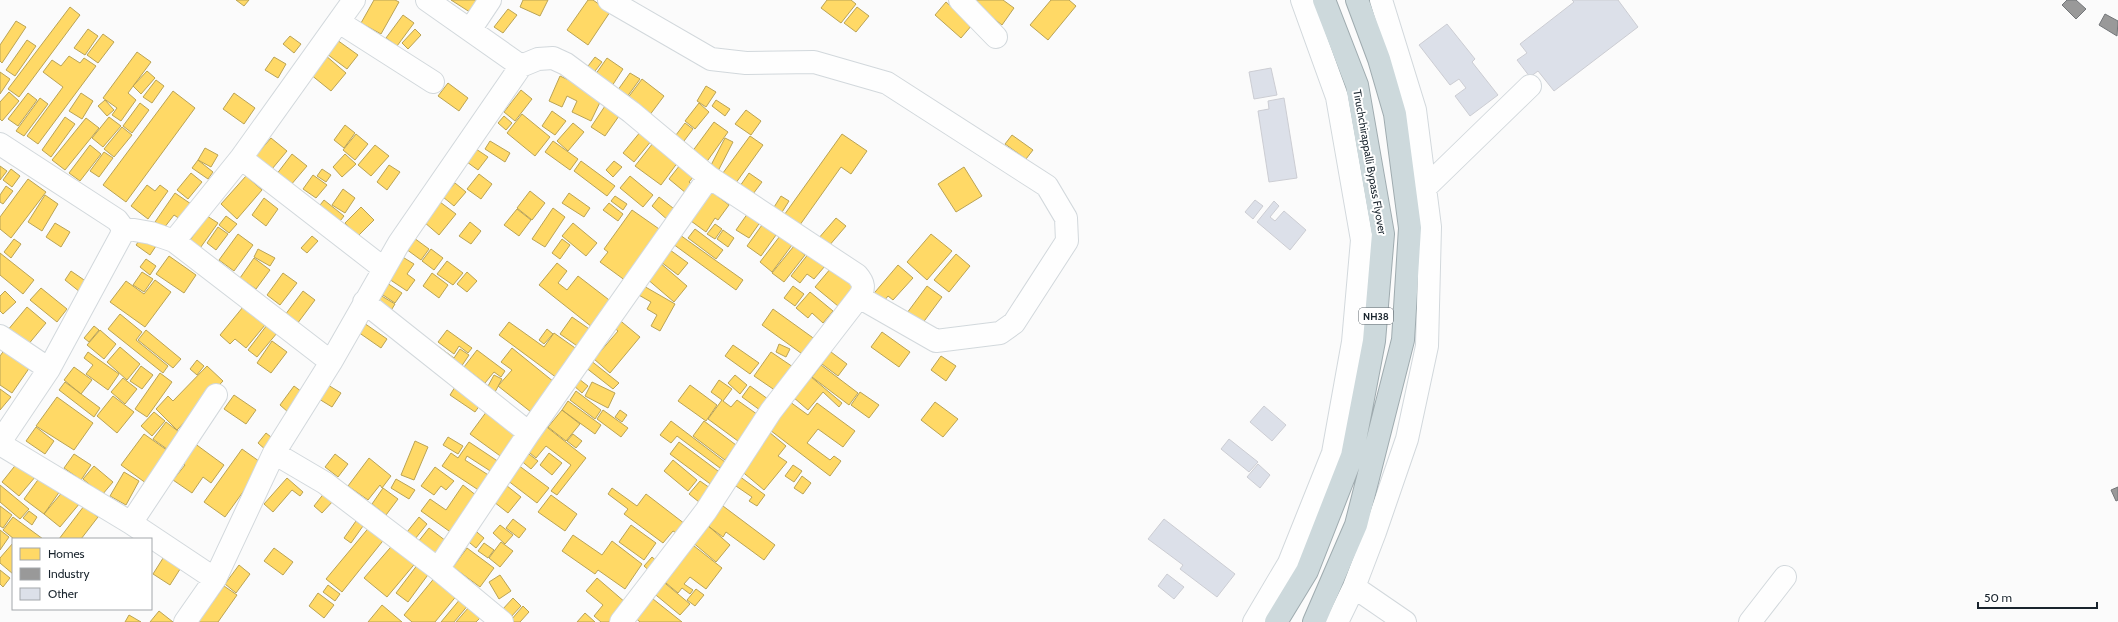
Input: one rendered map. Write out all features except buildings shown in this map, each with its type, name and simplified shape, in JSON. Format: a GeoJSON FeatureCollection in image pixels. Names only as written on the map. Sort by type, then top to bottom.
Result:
{"type":"FeatureCollection","features":[{"type":"Feature","properties":{"kind":"highway","name":"Tiruchchirappalli Bypass Flyover"},"geometry":{"type":"LineString","coordinates":[[1276,622],[1307,571],[1352,456],[1374,341],[1383,234],[1357,85],[1324,0]]}},
{"type":"Feature","properties":{"kind":"highway","name":"NH38"},"geometry":{"type":"LineString","coordinates":[[1314,622],[1356,525],[1403,340],[1410,228],[1395,114],[1379,59],[1357,0]]}},
{"type":"Feature","properties":{"kind":"street"},"geometry":{"type":"LineString","coordinates":[[174,241],[241,158],[354,0]]}},
{"type":"Feature","properties":{"kind":"street"},"geometry":{"type":"LineString","coordinates":[[427,0],[521,66]]}},
{"type":"Feature","properties":{"kind":"street"},"geometry":{"type":"LineString","coordinates":[[470,30],[490,0]]}},
{"type":"Feature","properties":{"kind":"street"},"geometry":{"type":"LineString","coordinates":[[960,0],[996,37]]}},
{"type":"Feature","properties":{"kind":"street"},"geometry":{"type":"LineString","coordinates":[[1254,622],[1289,563],[1333,453],[1353,342],[1362,248],[1362,240],[1337,97],[1302,0]]}},
{"type":"Feature","properties":{"kind":"street"},"geometry":{"type":"LineString","coordinates":[[1337,622],[1354,587],[1375,532],[1407,439],[1427,346],[1430,227],[1415,110],[1381,0]]}},
{"type":"Feature","properties":{"kind":"street"},"geometry":{"type":"LineString","coordinates":[[621,3],[711,59],[746,63],[814,62],[887,83],[1047,186],[1066,218],[1067,242],[1014,323],[1000,333],[936,341],[859,297]]}},
{"type":"Feature","properties":{"kind":"street"},"geometry":{"type":"LineString","coordinates":[[339,22],[433,82]]}},
{"type":"Feature","properties":{"kind":"street"},"geometry":{"type":"LineString","coordinates":[[185,622],[215,579],[274,453],[331,362],[383,268],[521,66],[538,58],[553,58],[566,64],[631,112],[709,177],[857,275],[863,281],[864,287],[859,297],[771,411],[706,511],[621,622]]}},
{"type":"Feature","properties":{"kind":"street"},"geometry":{"type":"LineString","coordinates":[[1425,188],[1530,86]]}},
{"type":"Feature","properties":{"kind":"street"},"geometry":{"type":"LineString","coordinates":[[0,144],[117,220],[123,228],[151,233],[174,241],[331,362]]}},
{"type":"Feature","properties":{"kind":"street"},"geometry":{"type":"LineString","coordinates":[[241,158],[383,268]]}},
{"type":"Feature","properties":{"kind":"street"},"geometry":{"type":"LineString","coordinates":[[438,569],[529,433],[709,177]]}},
{"type":"Feature","properties":{"kind":"street"},"geometry":{"type":"LineString","coordinates":[[123,228],[121,236],[49,369],[0,443],[131,523],[215,579]]}},
{"type":"Feature","properties":{"kind":"street"},"geometry":{"type":"LineString","coordinates":[[364,302],[529,433]]}},
{"type":"Feature","properties":{"kind":"street"},"geometry":{"type":"LineString","coordinates":[[0,336],[49,369]]}},
{"type":"Feature","properties":{"kind":"street"},"geometry":{"type":"LineString","coordinates":[[131,523],[216,395]]}},
{"type":"Feature","properties":{"kind":"street"},"geometry":{"type":"LineString","coordinates":[[274,453],[325,483],[438,569],[502,622]]}},
{"type":"Feature","properties":{"kind":"street"},"geometry":{"type":"LineString","coordinates":[[1750,622],[1785,577]]}},
{"type":"Feature","properties":{"kind":"street"},"geometry":{"type":"LineString","coordinates":[[1354,587],[1405,622]]}}]}
